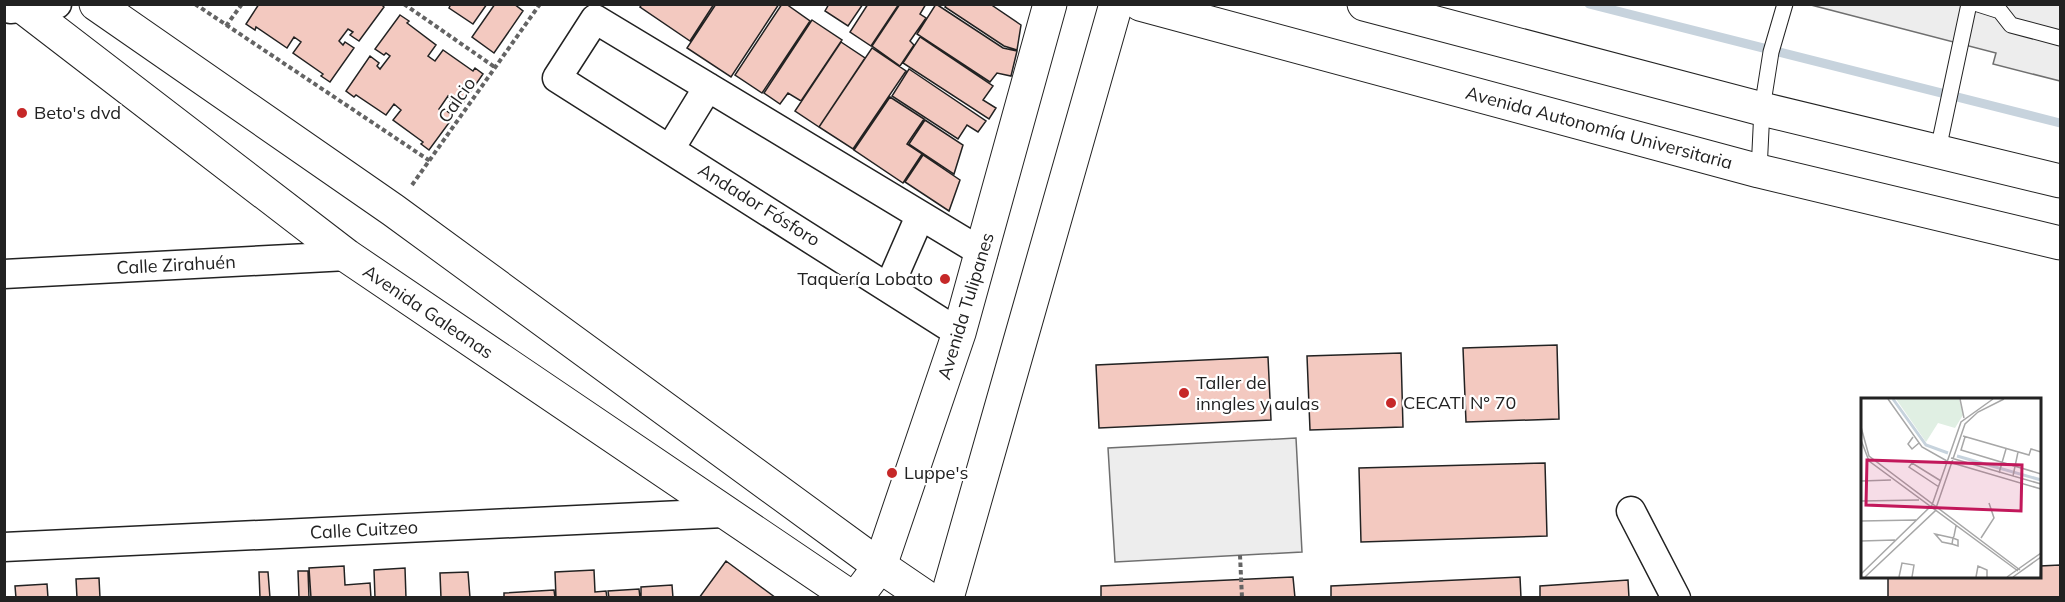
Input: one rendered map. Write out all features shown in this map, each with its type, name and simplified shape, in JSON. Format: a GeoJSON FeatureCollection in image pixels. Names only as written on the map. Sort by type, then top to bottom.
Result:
{"type":"FeatureCollection","features":[{"type":"Feature","properties":{"kind":"main road"},"geometry":{"type":"LineString","coordinates":[[96,4],[393,210],[880,566],[927,597]]}},
{"type":"Feature","properties":{"kind":"main road","name":"Avenida Tulipanes"},"geometry":{"type":"LineString","coordinates":[[854,597],[880,566],[959,333],[1050,4]]}},
{"type":"Feature","properties":{"kind":"main road"},"geometry":{"type":"LineString","coordinates":[[947,597],[1116,4]]}},
{"type":"Feature","properties":{"kind":"main road","name":"Avenida Autonomía Universitaria"},"geometry":{"type":"LineString","coordinates":[[1140,4],[1759,171],[2061,243]]}},
{"type":"Feature","properties":{"kind":"main road"},"geometry":{"type":"LineString","coordinates":[[1364,4],[1762,109],[2061,181]]}},
{"type":"Feature","properties":{"kind":"main road","name":"Avenida Galeanas"},"geometry":{"type":"LineString","coordinates":[[16,7],[347,256],[724,513],[854,597]]}},
{"type":"Feature","properties":{"kind":"street"},"geometry":{"type":"LineString","coordinates":[[16,7],[57,4]]}},
{"type":"Feature","properties":{"kind":"street","name":"Andador Fósforo"},"geometry":{"type":"LineString","coordinates":[[708,87],[595,19],[557,78],[959,333]]}},
{"type":"Feature","properties":{"kind":"street"},"geometry":{"type":"LineString","coordinates":[[670,149],[708,87],[982,253]]}},
{"type":"Feature","properties":{"kind":"street"},"geometry":{"type":"LineString","coordinates":[[889,287],[920,216]]}},
{"type":"Feature","properties":{"kind":"street","name":"Calle Zirahuén"},"geometry":{"type":"LineString","coordinates":[[4,274],[347,256]]}},
{"type":"Feature","properties":{"kind":"street"},"geometry":{"type":"LineString","coordinates":[[1632,511],[1676,597]]}},
{"type":"Feature","properties":{"kind":"street","name":"Calle Cuitzeo"},"geometry":{"type":"LineString","coordinates":[[4,547],[724,513]]}},
{"type":"Feature","properties":{"kind":"lane"},"geometry":{"type":"LineString","coordinates":[[1759,171],[1762,109],[1771,52],[1785,4]]}},
{"type":"Feature","properties":{"kind":"lane"},"geometry":{"type":"LineString","coordinates":[[1938,150],[1969,4]]}},
{"type":"Feature","properties":{"kind":"lane"},"geometry":{"type":"LineString","coordinates":[[1978,4],[2000,11],[2011,25],[2061,38]]}},
{"type":"Feature","properties":{"kind":"path"},"geometry":{"type":"LineString","coordinates":[[195,4],[430,161]]}},
{"type":"Feature","properties":{"kind":"path"},"geometry":{"type":"LineString","coordinates":[[226,26],[242,4]]}},
{"type":"Feature","properties":{"kind":"path"},"geometry":{"type":"LineString","coordinates":[[404,4],[496,68]]}},
{"type":"Feature","properties":{"kind":"path","name":"Calcio"},"geometry":{"type":"LineString","coordinates":[[393,210],[540,4]]}},
{"type":"Feature","properties":{"kind":"path"},"geometry":{"type":"LineString","coordinates":[[1240,555],[1242,597]]}},
{"type":"Feature","properties":{"kind":"shaded area"},"geometry":{"type":"Polygon","coordinates":[[[1811,5],[2060,5],[2060,81],[1993,64],[1996,53],[1811,5]]]}},
{"type":"Feature","properties":{"kind":"shaded area"},"geometry":{"type":"Polygon","coordinates":[[[1296,438],[1302,552],[1115,562],[1108,448],[1296,438]]]}},
{"type":"Feature","properties":{"kind":"building"},"geometry":{"type":"Polygon","coordinates":[[[259,4],[381,4],[384,7],[359,41],[350,35],[353,32],[348,29],[339,41],[343,45],[345,42],[354,48],[330,82],[321,76],[323,74],[293,53],[301,42],[294,37],[287,48],[256,27],[255,30],[246,24],[259,4]]]}},
{"type":"Feature","properties":{"kind":"building"},"geometry":{"type":"Polygon","coordinates":[[[451,4],[487,4],[473,24],[449,8],[451,4]]]}},
{"type":"Feature","properties":{"kind":"building"},"geometry":{"type":"Polygon","coordinates":[[[495,4],[514,4],[523,11],[494,53],[472,37],[495,4]]]}},
{"type":"Feature","properties":{"kind":"building"},"geometry":{"type":"Polygon","coordinates":[[[642,4],[714,4],[690,41],[640,7],[642,4]]]}},
{"type":"Feature","properties":{"kind":"building"},"geometry":{"type":"Polygon","coordinates":[[[716,4],[779,4],[731,77],[687,48],[716,4]]]}},
{"type":"Feature","properties":{"kind":"building"},"geometry":{"type":"Polygon","coordinates":[[[782,4],[786,4],[810,21],[762,93],[735,75],[782,4]]]}},
{"type":"Feature","properties":{"kind":"building"},"geometry":{"type":"Polygon","coordinates":[[[829,4],[863,4],[848,26],[825,11],[829,4]]]}},
{"type":"Feature","properties":{"kind":"building"},"geometry":{"type":"Polygon","coordinates":[[[868,4],[899,4],[871,46],[850,32],[868,4]]]}},
{"type":"Feature","properties":{"kind":"building"},"geometry":{"type":"Polygon","coordinates":[[[900,4],[926,4],[920,14],[926,18],[910,41],[914,45],[900,66],[872,46],[900,4]]]}},
{"type":"Feature","properties":{"kind":"building"},"geometry":{"type":"Polygon","coordinates":[[[936,4],[1003,48],[1017,51],[1011,76],[997,73],[990,82],[917,34],[936,4]]]}},
{"type":"Feature","properties":{"kind":"building"},"geometry":{"type":"Polygon","coordinates":[[[947,4],[990,4],[1021,25],[1017,50],[1004,46],[945,7],[947,4]]]}},
{"type":"Feature","properties":{"kind":"building"},"geometry":{"type":"Polygon","coordinates":[[[400,15],[436,45],[428,56],[435,61],[443,50],[473,71],[475,68],[483,74],[459,109],[450,102],[452,100],[448,96],[439,109],[454,116],[429,150],[421,144],[423,142],[393,120],[401,110],[394,104],[386,115],[346,91],[370,56],[379,63],[377,66],[380,69],[390,56],[375,49],[400,15]]]}},
{"type":"Feature","properties":{"kind":"building"},"geometry":{"type":"Polygon","coordinates":[[[812,20],[842,40],[801,101],[788,93],[780,104],[764,93],[812,20]]]}},
{"type":"Feature","properties":{"kind":"building"},"geometry":{"type":"Polygon","coordinates":[[[920,37],[993,86],[983,100],[996,108],[989,119],[903,63],[920,37]]]}},
{"type":"Feature","properties":{"kind":"building"},"geometry":{"type":"Polygon","coordinates":[[[841,42],[865,58],[819,127],[795,111],[841,42]]]}},
{"type":"Feature","properties":{"kind":"building"},"geometry":{"type":"Polygon","coordinates":[[[872,48],[906,71],[853,149],[819,127],[872,48]]]}},
{"type":"Feature","properties":{"kind":"building"},"geometry":{"type":"Polygon","coordinates":[[[909,69],[986,121],[978,132],[967,125],[958,139],[892,96],[909,69]]]}},
{"type":"Feature","properties":{"kind":"building"},"geometry":{"type":"Polygon","coordinates":[[[890,97],[924,119],[907,144],[922,154],[903,183],[854,150],[890,97]]]}},
{"type":"Feature","properties":{"kind":"building"},"geometry":{"type":"Polygon","coordinates":[[[925,120],[963,145],[954,174],[909,144],[925,120]]]}},
{"type":"Feature","properties":{"kind":"building"},"geometry":{"type":"Polygon","coordinates":[[[923,155],[960,180],[949,211],[905,182],[923,155]]]}},
{"type":"Feature","properties":{"kind":"building"},"geometry":{"type":"Polygon","coordinates":[[[1557,345],[1559,419],[1466,422],[1463,348],[1557,345]]]}},
{"type":"Feature","properties":{"kind":"building"},"geometry":{"type":"Polygon","coordinates":[[[1401,353],[1403,427],[1310,430],[1307,356],[1401,353]]]}},
{"type":"Feature","properties":{"kind":"building","name":"Taller de inngles y aulas"},"geometry":{"type":"Polygon","coordinates":[[[1268,357],[1271,420],[1099,428],[1096,365],[1268,357]]]}},
{"type":"Feature","properties":{"kind":"building"},"geometry":{"type":"Polygon","coordinates":[[[1545,463],[1547,536],[1361,542],[1359,468],[1545,463]]]}},
{"type":"Feature","properties":{"kind":"building"},"geometry":{"type":"Polygon","coordinates":[[[726,561],[776,598],[699,598],[726,561]]]}},
{"type":"Feature","properties":{"kind":"building"},"geometry":{"type":"Polygon","coordinates":[[[2060,565],[2060,598],[1888,598],[1888,578],[2041,578],[2041,566],[2060,565]]]}},
{"type":"Feature","properties":{"kind":"building"},"geometry":{"type":"Polygon","coordinates":[[[344,566],[345,585],[370,583],[371,598],[311,598],[309,568],[344,566]]]}},
{"type":"Feature","properties":{"kind":"building"},"geometry":{"type":"Polygon","coordinates":[[[405,568],[406,598],[375,598],[374,570],[405,568]]]}},
{"type":"Feature","properties":{"kind":"building"},"geometry":{"type":"Polygon","coordinates":[[[594,570],[595,592],[606,591],[607,598],[556,598],[555,572],[594,570]]]}},
{"type":"Feature","properties":{"kind":"building"},"geometry":{"type":"Polygon","coordinates":[[[298,571],[308,571],[309,598],[299,598],[298,571]]]}},
{"type":"Feature","properties":{"kind":"building"},"geometry":{"type":"Polygon","coordinates":[[[259,572],[268,572],[270,598],[260,598],[259,572]]]}},
{"type":"Feature","properties":{"kind":"building"},"geometry":{"type":"Polygon","coordinates":[[[468,572],[470,598],[441,598],[440,573],[468,572]]]}},
{"type":"Feature","properties":{"kind":"building"},"geometry":{"type":"Polygon","coordinates":[[[1293,577],[1295,598],[1101,598],[1101,586],[1293,577]]]}},
{"type":"Feature","properties":{"kind":"building"},"geometry":{"type":"Polygon","coordinates":[[[1520,577],[1521,598],[1331,598],[1331,586],[1520,577]]]}},
{"type":"Feature","properties":{"kind":"building"},"geometry":{"type":"Polygon","coordinates":[[[99,578],[100,598],[77,598],[76,579],[99,578]]]}},
{"type":"Feature","properties":{"kind":"building"},"geometry":{"type":"Polygon","coordinates":[[[1628,580],[1629,598],[1540,598],[1540,586],[1628,580]]]}},
{"type":"Feature","properties":{"kind":"building"},"geometry":{"type":"Polygon","coordinates":[[[47,584],[48,598],[16,598],[15,586],[47,584]]]}},
{"type":"Feature","properties":{"kind":"building"},"geometry":{"type":"Polygon","coordinates":[[[672,585],[673,598],[641,598],[641,587],[672,585]]]}},
{"type":"Feature","properties":{"kind":"building"},"geometry":{"type":"Polygon","coordinates":[[[639,589],[640,598],[609,598],[608,591],[639,589]]]}},
{"type":"Feature","properties":{"kind":"building"},"geometry":{"type":"Polygon","coordinates":[[[554,590],[555,598],[504,598],[504,593],[554,590]]]}},
{"type":"Feature","properties":{"kind":"waterway"},"geometry":{"type":"LineString","coordinates":[[1589,4],[2060,123]]}},
{"type":"Feature","properties":{"kind":"place","name":"Beto's dvd"},"geometry":{"type":"Point","coordinates":[22,113]}},
{"type":"Feature","properties":{"kind":"place","name":"Taquería Lobato"},"geometry":{"type":"Point","coordinates":[945,279]}},
{"type":"Feature","properties":{"kind":"place","name":"Taller de inngles y aulas"},"geometry":{"type":"Point","coordinates":[1184,393]}},
{"type":"Feature","properties":{"kind":"place","name":"CECATI N° 70"},"geometry":{"type":"Point","coordinates":[1391,403]}},
{"type":"Feature","properties":{"kind":"place","name":"Luppe's"},"geometry":{"type":"Point","coordinates":[892,473]}}]}
